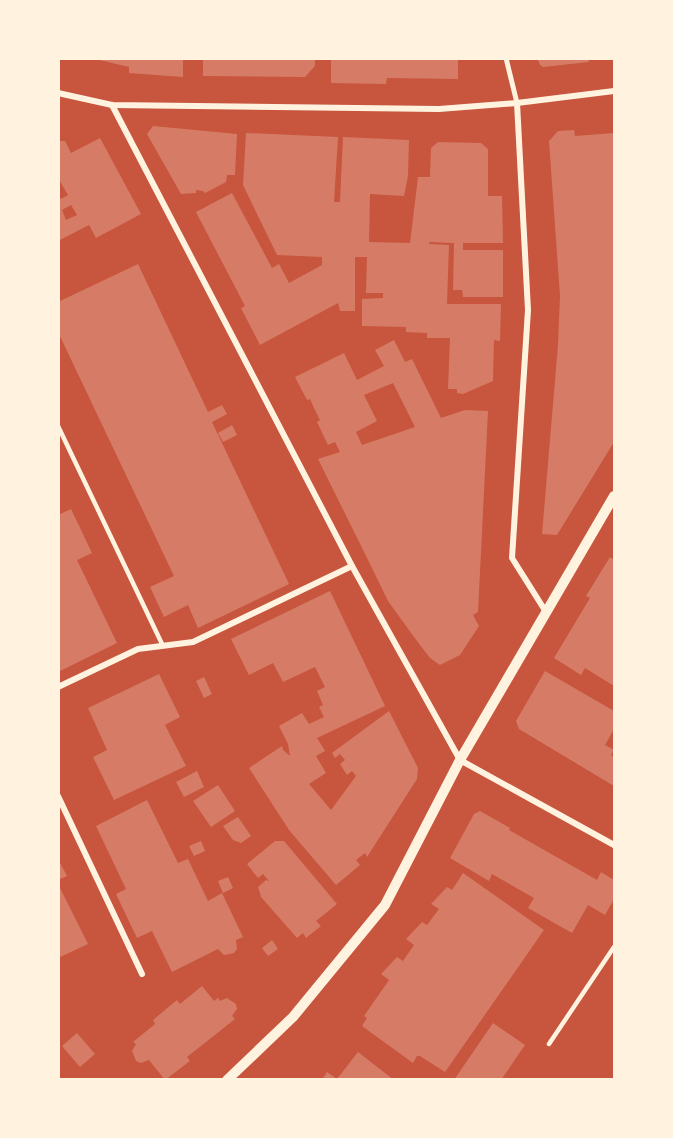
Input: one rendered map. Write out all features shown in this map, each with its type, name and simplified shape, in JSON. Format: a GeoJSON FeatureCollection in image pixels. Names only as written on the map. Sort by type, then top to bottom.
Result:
{"type":"FeatureCollection","features":[{"type":"Feature","properties":{"kind":"street"},"geometry":{"type":"LineString","coordinates":[[506,58],[517,103],[528,310],[512,558],[546,613]]}},
{"type":"Feature","properties":{"kind":"street"},"geometry":{"type":"LineString","coordinates":[[58,93],[112,105],[439,109],[517,103],[615,91]]}},
{"type":"Feature","properties":{"kind":"street"},"geometry":{"type":"LineString","coordinates":[[112,105],[352,566],[460,760],[615,845]]}},
{"type":"Feature","properties":{"kind":"street"},"geometry":{"type":"LineString","coordinates":[[227,1080],[293,1017],[385,905],[460,760],[615,496]]}},
{"type":"Feature","properties":{"kind":"street"},"geometry":{"type":"LineString","coordinates":[[58,687],[138,649],[193,642],[352,566]]}},
{"type":"Feature","properties":{"kind":"street"},"geometry":{"type":"LineString","coordinates":[[58,796],[142,974]]}},
{"type":"Feature","properties":{"kind":"lane"},"geometry":{"type":"LineString","coordinates":[[58,426],[163,646]]}},
{"type":"Feature","properties":{"kind":"lane"},"geometry":{"type":"LineString","coordinates":[[549,1044],[615,947]]}},
{"type":"Feature","properties":{"kind":"building"},"geometry":{"type":"Polygon","coordinates":[[[91,58],[183,58],[183,77],[129,73],[129,67],[91,58]]]}},
{"type":"Feature","properties":{"kind":"building"},"geometry":{"type":"Polygon","coordinates":[[[203,58],[315,58],[315,66],[305,77],[203,76],[203,58]]]}},
{"type":"Feature","properties":{"kind":"building"},"geometry":{"type":"Polygon","coordinates":[[[331,58],[458,58],[458,79],[387,78],[386,84],[331,83],[331,58]]]}},
{"type":"Feature","properties":{"kind":"building"},"geometry":{"type":"Polygon","coordinates":[[[537,58],[588,58],[589,62],[543,67],[537,58]]]}},
{"type":"Feature","properties":{"kind":"building"},"geometry":{"type":"Polygon","coordinates":[[[153,126],[237,134],[235,175],[227,175],[226,182],[205,193],[196,190],[196,193],[181,194],[147,134],[153,126]]]}},
{"type":"Feature","properties":{"kind":"building"},"geometry":{"type":"Polygon","coordinates":[[[574,130],[575,136],[614,133],[614,442],[557,535],[542,534],[560,296],[549,141],[558,131],[574,130]]]}},
{"type":"Feature","properties":{"kind":"building"},"geometry":{"type":"Polygon","coordinates":[[[246,133],[338,137],[334,202],[340,202],[343,137],[409,140],[408,176],[404,196],[370,194],[369,242],[410,243],[418,177],[430,177],[431,148],[438,142],[481,143],[488,149],[488,196],[502,196],[503,243],[463,243],[463,250],[503,250],[503,297],[463,297],[462,290],[453,290],[454,243],[429,242],[429,244],[449,245],[447,304],[501,304],[500,341],[494,340],[493,381],[463,394],[457,393],[457,389],[448,389],[450,338],[427,338],[427,333],[406,332],[406,327],[362,326],[362,299],[383,298],[383,293],[366,293],[367,257],[355,257],[355,311],[340,311],[338,303],[260,345],[241,308],[245,306],[196,212],[232,193],[272,268],[279,264],[289,283],[322,265],[322,257],[277,255],[243,185],[246,133]]]}},
{"type":"Feature","properties":{"kind":"building"},"geometry":{"type":"Polygon","coordinates":[[[100,138],[141,214],[96,238],[89,225],[58,241],[58,194],[61,199],[68,195],[58,178],[58,141],[65,141],[71,153],[100,138]],[[71,205],[62,210],[66,220],[77,215],[71,205]]]}},
{"type":"Feature","properties":{"kind":"building"},"geometry":{"type":"Polygon","coordinates":[[[138,264],[208,412],[222,405],[227,414],[212,422],[289,584],[198,628],[188,605],[164,617],[150,587],[174,576],[58,332],[58,302],[138,264]]]}},
{"type":"Feature","properties":{"kind":"building"},"geometry":{"type":"Polygon","coordinates":[[[394,340],[405,362],[412,359],[441,418],[465,410],[488,411],[478,612],[473,615],[479,626],[460,655],[440,665],[430,658],[388,601],[318,459],[340,452],[335,442],[328,445],[317,422],[320,420],[310,399],[307,400],[295,377],[344,353],[357,380],[384,366],[375,350],[394,340]],[[393,383],[364,395],[377,421],[356,432],[362,445],[415,427],[393,383]]]}},
{"type":"Feature","properties":{"kind":"building"},"geometry":{"type":"Polygon","coordinates":[[[232,425],[237,435],[223,442],[218,433],[232,425]]]}},
{"type":"Feature","properties":{"kind":"building"},"geometry":{"type":"Polygon","coordinates":[[[71,509],[92,553],[77,560],[117,643],[58,672],[58,515],[71,509]]]}},
{"type":"Feature","properties":{"kind":"building"},"geometry":{"type":"Polygon","coordinates":[[[610,557],[614,560],[614,686],[585,668],[581,675],[554,658],[590,598],[586,596],[610,557]]]}},
{"type":"Feature","properties":{"kind":"building"},"geometry":{"type":"Polygon","coordinates":[[[330,591],[385,706],[317,738],[325,751],[316,756],[326,773],[309,784],[331,810],[356,776],[352,771],[347,775],[340,764],[345,760],[340,754],[335,758],[332,753],[389,711],[418,768],[417,779],[367,857],[365,853],[356,860],[360,865],[336,885],[289,830],[249,768],[282,746],[290,756],[288,744],[279,726],[302,713],[309,724],[324,717],[319,707],[323,705],[317,691],[325,687],[315,667],[283,682],[273,663],[249,675],[231,639],[330,591]]]}},
{"type":"Feature","properties":{"kind":"building"},"geometry":{"type":"Polygon","coordinates":[[[545,671],[614,711],[614,729],[605,745],[614,750],[611,755],[614,757],[614,786],[519,729],[516,721],[545,671]]]}},
{"type":"Feature","properties":{"kind":"building"},"geometry":{"type":"Polygon","coordinates":[[[159,674],[180,717],[165,725],[186,766],[114,800],[93,757],[107,750],[88,708],[159,674]]]}},
{"type":"Feature","properties":{"kind":"building"},"geometry":{"type":"Polygon","coordinates":[[[204,677],[212,694],[204,698],[196,681],[204,677]]]}},
{"type":"Feature","properties":{"kind":"building"},"geometry":{"type":"Polygon","coordinates":[[[197,771],[204,787],[184,797],[176,782],[197,771]]]}},
{"type":"Feature","properties":{"kind":"building"},"geometry":{"type":"Polygon","coordinates":[[[218,785],[235,811],[211,827],[193,801],[218,785]]]}},
{"type":"Feature","properties":{"kind":"building"},"geometry":{"type":"Polygon","coordinates":[[[147,800],[178,863],[188,859],[208,901],[222,893],[243,937],[236,940],[237,949],[234,953],[224,955],[218,949],[172,972],[152,931],[137,938],[116,894],[126,889],[96,826],[147,800]]]}},
{"type":"Feature","properties":{"kind":"building"},"geometry":{"type":"Polygon","coordinates":[[[480,811],[597,880],[601,872],[614,880],[614,899],[605,915],[588,905],[572,933],[528,908],[534,898],[492,874],[489,881],[450,858],[474,814],[480,811]]]}},
{"type":"Feature","properties":{"kind":"building"},"geometry":{"type":"Polygon","coordinates":[[[238,817],[251,836],[241,843],[233,840],[223,826],[238,817]]]}},
{"type":"Feature","properties":{"kind":"building"},"geometry":{"type":"Polygon","coordinates":[[[201,841],[205,851],[194,856],[189,846],[201,841]]]}},
{"type":"Feature","properties":{"kind":"building"},"geometry":{"type":"Polygon","coordinates":[[[275,841],[284,841],[337,904],[316,921],[321,926],[306,938],[303,933],[297,938],[261,897],[258,887],[266,880],[269,881],[263,874],[258,878],[247,864],[275,841]]]}},
{"type":"Feature","properties":{"kind":"building"},"geometry":{"type":"Polygon","coordinates":[[[58,859],[67,876],[58,880],[58,859]]]}},
{"type":"Feature","properties":{"kind":"building"},"geometry":{"type":"Polygon","coordinates":[[[463,873],[544,930],[445,1072],[420,1056],[417,1056],[413,1063],[362,1026],[367,1018],[364,1016],[389,980],[381,974],[397,957],[403,961],[414,945],[406,939],[422,922],[427,925],[439,909],[431,904],[447,887],[452,890],[463,873]]]}},
{"type":"Feature","properties":{"kind":"building"},"geometry":{"type":"Polygon","coordinates":[[[228,877],[233,888],[223,893],[218,881],[228,877]]]}},
{"type":"Feature","properties":{"kind":"building"},"geometry":{"type":"Polygon","coordinates":[[[58,884],[88,944],[58,958],[58,884]]]}},
{"type":"Feature","properties":{"kind":"building"},"geometry":{"type":"Polygon","coordinates":[[[272,940],[278,949],[268,956],[262,948],[272,940]]]}},
{"type":"Feature","properties":{"kind":"building"},"geometry":{"type":"Polygon","coordinates":[[[202,986],[214,1001],[218,998],[220,1001],[227,998],[236,1004],[237,1009],[232,1016],[235,1019],[187,1057],[190,1061],[165,1080],[149,1060],[141,1063],[136,1061],[132,1051],[136,1044],[133,1042],[155,1024],[153,1020],[177,1000],[180,1004],[202,986]]]}},
{"type":"Feature","properties":{"kind":"building"},"geometry":{"type":"Polygon","coordinates":[[[493,1023],[525,1045],[501,1080],[454,1080],[493,1023]]]}},
{"type":"Feature","properties":{"kind":"building"},"geometry":{"type":"Polygon","coordinates":[[[77,1033],[95,1054],[80,1067],[62,1046],[77,1033]]]}},
{"type":"Feature","properties":{"kind":"building"},"geometry":{"type":"Polygon","coordinates":[[[358,1052],[394,1080],[322,1080],[327,1072],[337,1079],[358,1052]]]}}]}
